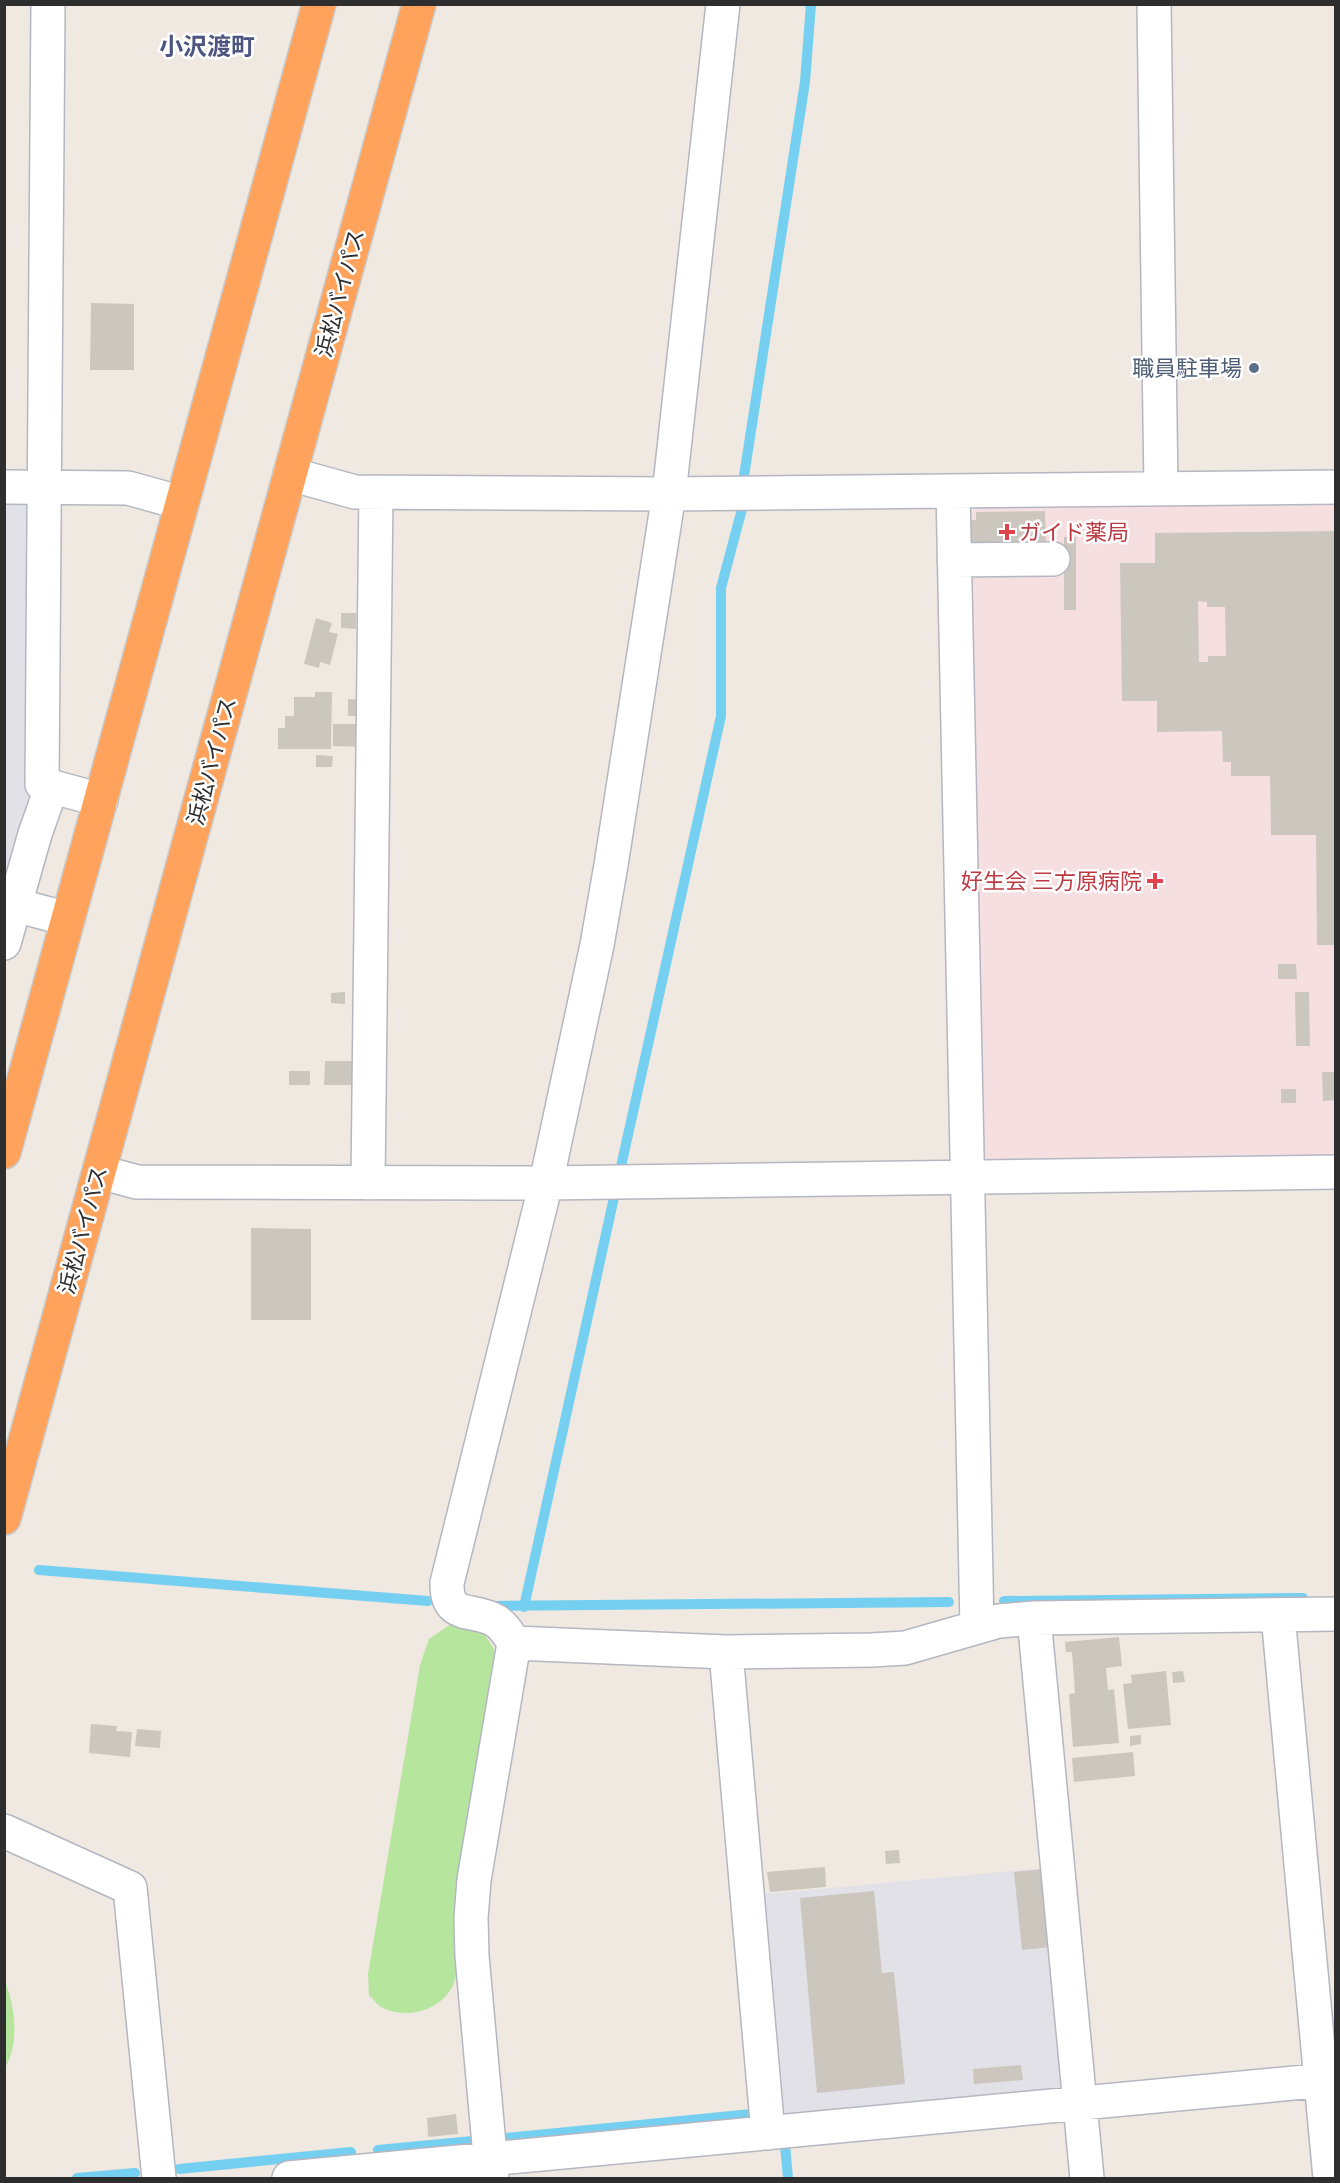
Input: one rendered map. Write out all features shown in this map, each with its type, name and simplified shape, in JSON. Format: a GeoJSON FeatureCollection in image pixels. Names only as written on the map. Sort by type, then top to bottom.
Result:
{"type":"FeatureCollection","features":[{"type":"Feature","properties":{"kind":"highway"},"geometry":{"type":"LineString","coordinates":[[7,1132],[101,800],[319,4]]}},
{"type":"Feature","properties":{"kind":"highway","name":"浜松バイパス"},"geometry":{"type":"LineString","coordinates":[[4,1518],[419,4]]}},
{"type":"Feature","properties":{"kind":"highway"},"geometry":{"type":"LineString","coordinates":[[4,1454],[77,1253]]}},
{"type":"Feature","properties":{"kind":"street"},"geometry":{"type":"LineString","coordinates":[[48,4],[42,784],[101,800]]}},
{"type":"Feature","properties":{"kind":"street"},"geometry":{"type":"LineString","coordinates":[[492,2169],[472,1956],[471,1918],[474,1881],[514,1643],[507,1631],[497,1622],[485,1616],[461,1612],[452,1605],[447,1595],[447,1583],[546,1183],[606,895],[669,494],[723,4]]}},
{"type":"Feature","properties":{"kind":"street"},"geometry":{"type":"LineString","coordinates":[[1154,4],[1161,489]]}},
{"type":"Feature","properties":{"kind":"street"},"geometry":{"type":"LineString","coordinates":[[290,474],[355,492],[669,494],[1335,487]]}},
{"type":"Feature","properties":{"kind":"street"},"geometry":{"type":"LineString","coordinates":[[4,487],[128,488],[182,503]]}},
{"type":"Feature","properties":{"kind":"street"},"geometry":{"type":"LineString","coordinates":[[953,491],[977,1627]]}},
{"type":"Feature","properties":{"kind":"street"},"geometry":{"type":"LineString","coordinates":[[368,1183],[376,492]]}},
{"type":"Feature","properties":{"kind":"street"},"geometry":{"type":"LineString","coordinates":[[954,560],[1053,559]]}},
{"type":"Feature","properties":{"kind":"street"},"geometry":{"type":"LineString","coordinates":[[4,943],[35,834],[52,786]]}},
{"type":"Feature","properties":{"kind":"street"},"geometry":{"type":"LineString","coordinates":[[15,905],[68,919]]}},
{"type":"Feature","properties":{"kind":"street"},"geometry":{"type":"LineString","coordinates":[[100,1172],[137,1182],[368,1183],[546,1183],[1335,1172]]}},
{"type":"Feature","properties":{"kind":"street"},"geometry":{"type":"LineString","coordinates":[[514,1643],[726,1652],[872,1650],[905,1648],[999,1621],[1034,1618],[1335,1614]]}},
{"type":"Feature","properties":{"kind":"street"},"geometry":{"type":"LineString","coordinates":[[1278,1615],[1328,2079],[1330,2178]]}},
{"type":"Feature","properties":{"kind":"street"},"geometry":{"type":"LineString","coordinates":[[1034,1618],[1087,2178]]}},
{"type":"Feature","properties":{"kind":"street"},"geometry":{"type":"LineString","coordinates":[[726,1652],[768,2133]]}},
{"type":"Feature","properties":{"kind":"street"},"geometry":{"type":"LineString","coordinates":[[4,1831],[130,1888],[159,2178]]}},
{"type":"Feature","properties":{"kind":"street"},"geometry":{"type":"LineString","coordinates":[[289,2178],[492,2169],[768,2133],[1328,2079]]}},
{"type":"Feature","properties":{"kind":"shaded area"},"geometry":{"type":"Polygon","coordinates":[[[5,501],[34,501],[32,804],[5,902],[5,501]]]}},
{"type":"Feature","properties":{"kind":"shaded area","name":"好生会 三方原病院"},"geometry":{"type":"Polygon","coordinates":[[[1335,501],[1335,1161],[995,1166],[981,1152],[967,519],[981,504],[1335,501]]]}},
{"type":"Feature","properties":{"kind":"shaded area"},"geometry":{"type":"Polygon","coordinates":[[[1044,1868],[1064,2083],[1056,2091],[785,2117],[765,1894],[1044,1868]]]}},
{"type":"Feature","properties":{"kind":"green space"},"geometry":{"type":"Polygon","coordinates":[[[451,1624],[481,1629],[494,1649],[495,1674],[455,1978],[448,1994],[441,2001],[423,2010],[403,2013],[377,2004],[369,1995],[368,1974],[420,1665],[429,1639],[451,1624]]]}},
{"type":"Feature","properties":{"kind":"green space"},"geometry":{"type":"Polygon","coordinates":[[[4,1979],[11,2000],[14,2023],[13,2047],[5,2068],[4,1979]]]}},
{"type":"Feature","properties":{"kind":"building"},"geometry":{"type":"Polygon","coordinates":[[[91,303],[134,304],[134,370],[90,370],[91,303]]]}},
{"type":"Feature","properties":{"kind":"building","name":"ガイド薬局"},"geometry":{"type":"Polygon","coordinates":[[[1045,511],[1046,549],[970,544],[970,520],[976,520],[976,512],[1045,511]]]}},
{"type":"Feature","properties":{"kind":"building"},"geometry":{"type":"Polygon","coordinates":[[[1336,531],[1336,945],[1317,945],[1316,835],[1271,835],[1270,776],[1231,776],[1231,762],[1223,762],[1222,731],[1157,732],[1157,701],[1122,701],[1120,563],[1155,563],[1155,533],[1336,531]],[[1198,601],[1199,662],[1208,662],[1208,656],[1226,656],[1225,607],[1207,607],[1207,602],[1198,601]]]}},
{"type":"Feature","properties":{"kind":"building"},"geometry":{"type":"Polygon","coordinates":[[[1064,537],[1076,537],[1076,610],[1064,610],[1064,537]]]}},
{"type":"Feature","properties":{"kind":"building"},"geometry":{"type":"Polygon","coordinates":[[[341,613],[356,613],[356,629],[341,628],[341,613]]]}},
{"type":"Feature","properties":{"kind":"building"},"geometry":{"type":"Polygon","coordinates":[[[316,618],[332,623],[329,632],[338,634],[330,665],[320,662],[319,668],[304,664],[316,618]]]}},
{"type":"Feature","properties":{"kind":"building"},"geometry":{"type":"Polygon","coordinates":[[[315,692],[332,692],[331,749],[278,749],[278,728],[285,728],[285,716],[294,716],[294,697],[315,697],[315,692]]]}},
{"type":"Feature","properties":{"kind":"building"},"geometry":{"type":"Polygon","coordinates":[[[348,699],[361,700],[361,716],[348,716],[348,699]]]}},
{"type":"Feature","properties":{"kind":"building"},"geometry":{"type":"Polygon","coordinates":[[[333,724],[363,724],[362,747],[333,746],[333,724]]]}},
{"type":"Feature","properties":{"kind":"building"},"geometry":{"type":"Polygon","coordinates":[[[316,755],[333,756],[332,767],[316,767],[316,755]]]}},
{"type":"Feature","properties":{"kind":"building"},"geometry":{"type":"Polygon","coordinates":[[[1278,964],[1296,964],[1297,979],[1278,979],[1278,964]]]}},
{"type":"Feature","properties":{"kind":"building"},"geometry":{"type":"Polygon","coordinates":[[[345,992],[345,1004],[331,1003],[331,993],[345,992]]]}},
{"type":"Feature","properties":{"kind":"building"},"geometry":{"type":"Polygon","coordinates":[[[1295,992],[1309,992],[1310,1046],[1296,1046],[1295,992]]]}},
{"type":"Feature","properties":{"kind":"building"},"geometry":{"type":"Polygon","coordinates":[[[325,1061],[356,1061],[355,1085],[324,1085],[325,1061]]]}},
{"type":"Feature","properties":{"kind":"building"},"geometry":{"type":"Polygon","coordinates":[[[289,1071],[310,1071],[310,1085],[289,1085],[289,1071]]]}},
{"type":"Feature","properties":{"kind":"building"},"geometry":{"type":"Polygon","coordinates":[[[1322,1072],[1336,1072],[1336,1100],[1323,1101],[1322,1072]]]}},
{"type":"Feature","properties":{"kind":"building"},"geometry":{"type":"Polygon","coordinates":[[[1281,1089],[1296,1089],[1296,1103],[1281,1103],[1281,1089]]]}},
{"type":"Feature","properties":{"kind":"building"},"geometry":{"type":"Polygon","coordinates":[[[251,1228],[311,1229],[311,1320],[251,1320],[251,1228]]]}},
{"type":"Feature","properties":{"kind":"building"},"geometry":{"type":"Polygon","coordinates":[[[1119,1637],[1122,1666],[1106,1668],[1108,1690],[1114,1689],[1119,1743],[1073,1747],[1069,1694],[1075,1693],[1072,1652],[1066,1652],[1065,1642],[1119,1637]]]}},
{"type":"Feature","properties":{"kind":"building"},"geometry":{"type":"Polygon","coordinates":[[[1166,1671],[1171,1725],[1128,1729],[1123,1684],[1132,1683],[1131,1675],[1166,1671]]]}},
{"type":"Feature","properties":{"kind":"building"},"geometry":{"type":"Polygon","coordinates":[[[1183,1671],[1185,1682],[1173,1683],[1172,1672],[1183,1671]]]}},
{"type":"Feature","properties":{"kind":"building"},"geometry":{"type":"Polygon","coordinates":[[[91,1724],[117,1726],[116,1731],[132,1732],[130,1757],[89,1753],[91,1724]]]}},
{"type":"Feature","properties":{"kind":"building"},"geometry":{"type":"Polygon","coordinates":[[[137,1729],[161,1731],[160,1748],[135,1746],[137,1729]]]}},
{"type":"Feature","properties":{"kind":"building"},"geometry":{"type":"Polygon","coordinates":[[[1141,1735],[1141,1744],[1130,1746],[1130,1736],[1141,1735]]]}},
{"type":"Feature","properties":{"kind":"building"},"geometry":{"type":"Polygon","coordinates":[[[1133,1752],[1135,1776],[1074,1782],[1072,1758],[1133,1752]]]}},
{"type":"Feature","properties":{"kind":"building"},"geometry":{"type":"Polygon","coordinates":[[[899,1850],[900,1863],[886,1864],[885,1851],[899,1850]]]}},
{"type":"Feature","properties":{"kind":"building"},"geometry":{"type":"Polygon","coordinates":[[[825,1867],[826,1887],[770,1892],[767,1872],[825,1867]]]}},
{"type":"Feature","properties":{"kind":"building"},"geometry":{"type":"Polygon","coordinates":[[[1044,1869],[1051,1947],[1022,1950],[1014,1872],[1044,1869]]]}},
{"type":"Feature","properties":{"kind":"building"},"geometry":{"type":"Polygon","coordinates":[[[874,1891],[882,1973],[894,1972],[905,2084],[817,2093],[800,1898],[874,1891]]]}},
{"type":"Feature","properties":{"kind":"building"},"geometry":{"type":"Polygon","coordinates":[[[1021,2065],[1023,2080],[974,2084],[973,2069],[1021,2065]]]}},
{"type":"Feature","properties":{"kind":"building"},"geometry":{"type":"Polygon","coordinates":[[[456,2114],[458,2134],[428,2137],[427,2118],[456,2114]]]}},
{"type":"Feature","properties":{"kind":"waterway"},"geometry":{"type":"LineString","coordinates":[[744,476],[805,82],[811,4]]}},
{"type":"Feature","properties":{"kind":"waterway"},"geometry":{"type":"LineString","coordinates":[[620,1171],[721,716],[721,588],[742,509]]}},
{"type":"Feature","properties":{"kind":"waterway"},"geometry":{"type":"LineString","coordinates":[[524,1607],[615,1193]]}},
{"type":"Feature","properties":{"kind":"waterway"},"geometry":{"type":"LineString","coordinates":[[39,1570],[428,1601]]}},
{"type":"Feature","properties":{"kind":"waterway"},"geometry":{"type":"LineString","coordinates":[[1004,1601],[1303,1598]]}},
{"type":"Feature","properties":{"kind":"waterway"},"geometry":{"type":"LineString","coordinates":[[491,1606],[949,1602]]}},
{"type":"Feature","properties":{"kind":"waterway"},"geometry":{"type":"LineString","coordinates":[[505,2138],[752,2114]]}},
{"type":"Feature","properties":{"kind":"waterway"},"geometry":{"type":"LineString","coordinates":[[378,2150],[472,2141]]}},
{"type":"Feature","properties":{"kind":"waterway"},"geometry":{"type":"LineString","coordinates":[[785,2145],[788,2178]]}},
{"type":"Feature","properties":{"kind":"waterway"},"geometry":{"type":"LineString","coordinates":[[179,2169],[351,2152]]}},
{"type":"Feature","properties":{"kind":"waterway"},"geometry":{"type":"LineString","coordinates":[[77,2178],[135,2173]]}},
{"type":"Feature","properties":{"kind":"place","name":"職員駐車場"},"geometry":{"type":"Point","coordinates":[1254,368]}},
{"type":"Feature","properties":{"kind":"place","name":"ガイド薬局"},"geometry":{"type":"Point","coordinates":[1007,532]}},
{"type":"Feature","properties":{"kind":"place","name":"好生会 三方原病院"},"geometry":{"type":"Point","coordinates":[1155,881]}},
{"type":"Feature","properties":{"kind":"district","name":"小沢渡町"},"geometry":{"type":"Point","coordinates":[207,46]}}]}
